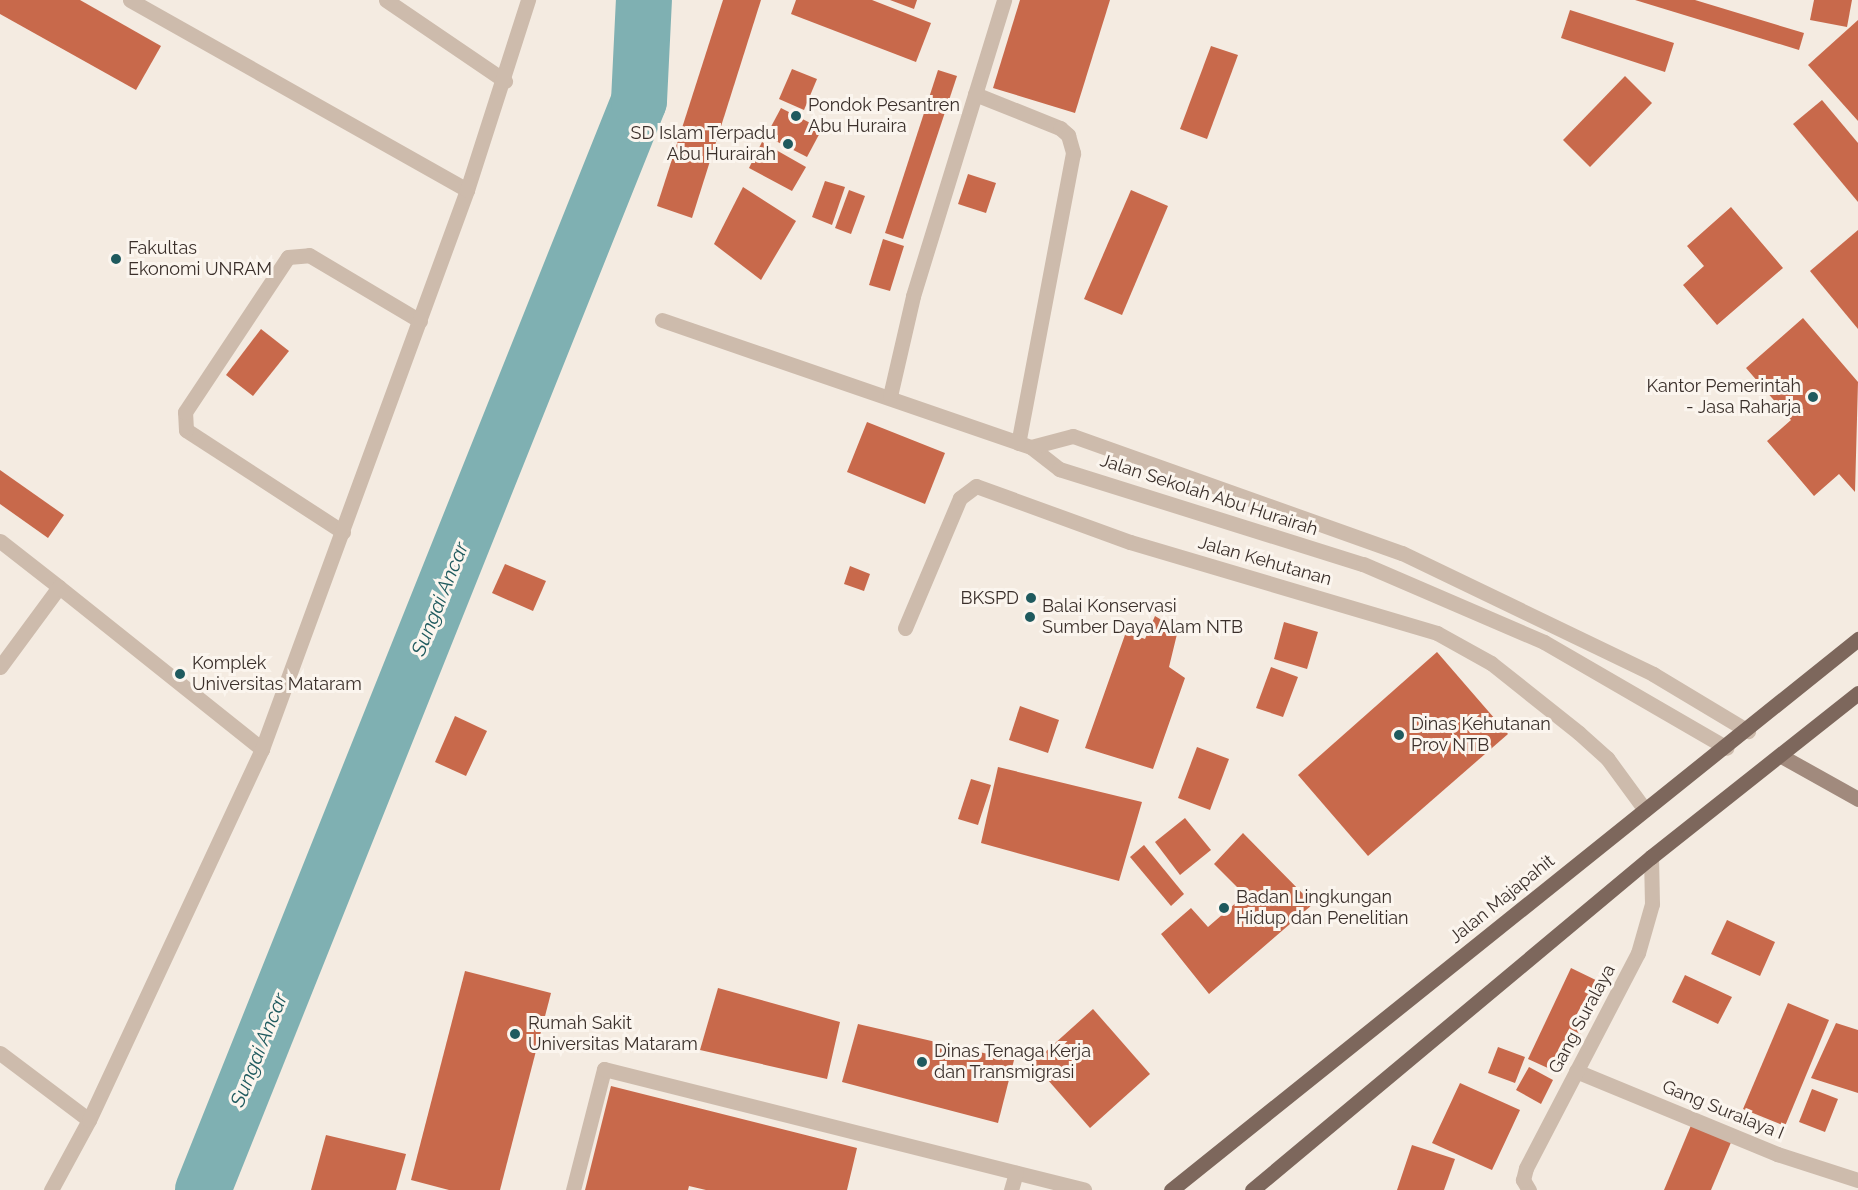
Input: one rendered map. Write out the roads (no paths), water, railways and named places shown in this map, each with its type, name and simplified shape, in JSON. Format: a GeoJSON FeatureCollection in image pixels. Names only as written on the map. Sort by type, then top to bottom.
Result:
{"type":"FeatureCollection","features":[{"type":"Feature","properties":{"kind":"main road","name":"Jalan Majapahit"},"geometry":{"type":"LineString","coordinates":[[1171,1190],[1645,810],[1727,748],[1858,639]]}},
{"type":"Feature","properties":{"kind":"main road"},"geometry":{"type":"LineString","coordinates":[[1252,1190],[1651,857],[1783,756],[1858,693]]}},
{"type":"Feature","properties":{"kind":"street"},"geometry":{"type":"LineString","coordinates":[[130,0],[467,190]]}},
{"type":"Feature","properties":{"kind":"street"},"geometry":{"type":"LineString","coordinates":[[386,0],[505,81]]}},
{"type":"Feature","properties":{"kind":"street"},"geometry":{"type":"LineString","coordinates":[[51,1190],[89,1120],[262,748],[467,190],[505,81],[528,0]]}},
{"type":"Feature","properties":{"kind":"street"},"geometry":{"type":"LineString","coordinates":[[890,396],[913,296],[1004,0]]}},
{"type":"Feature","properties":{"kind":"street"},"geometry":{"type":"LineString","coordinates":[[975,94],[1060,128],[1068,135],[1073,153],[1024,445],[1073,436],[1402,554],[1653,674],[1748,731]]}},
{"type":"Feature","properties":{"kind":"street"},"geometry":{"type":"LineString","coordinates":[[343,532],[186,430],[185,412],[288,257],[309,255],[420,321]]}},
{"type":"Feature","properties":{"kind":"street","name":"Jalan Sekolah Abu Hurairah"},"geometry":{"type":"LineString","coordinates":[[663,320],[890,396],[1024,445],[1059,469],[1363,564],[1533,637],[1727,748]]}},
{"type":"Feature","properties":{"kind":"street","name":"Jalan Kehutanan"},"geometry":{"type":"LineString","coordinates":[[905,628],[960,498],[976,486],[1130,542],[1437,633],[1491,663],[1579,733],[1607,758],[1645,810]]}},
{"type":"Feature","properties":{"kind":"street"},"geometry":{"type":"LineString","coordinates":[[1,543],[262,748]]}},
{"type":"Feature","properties":{"kind":"street"},"geometry":{"type":"LineString","coordinates":[[0,667],[59,587]]}},
{"type":"Feature","properties":{"kind":"street"},"geometry":{"type":"LineString","coordinates":[[1783,756],[1858,800]]}},
{"type":"Feature","properties":{"kind":"street","name":"Gang Suralaya"},"geometry":{"type":"LineString","coordinates":[[1529,1190],[1523,1180],[1526,1168],[1638,952],[1652,904],[1651,857]]}},
{"type":"Feature","properties":{"kind":"street"},"geometry":{"type":"LineString","coordinates":[[0,1053],[89,1120]]}},
{"type":"Feature","properties":{"kind":"street"},"geometry":{"type":"LineString","coordinates":[[573,1190],[604,1069],[1084,1190]]}},
{"type":"Feature","properties":{"kind":"street","name":"Gang Suralaya I"},"geometry":{"type":"LineString","coordinates":[[1576,1071],[1777,1154],[1858,1180]]}},
{"type":"Feature","properties":{"kind":"street"},"geometry":{"type":"LineString","coordinates":[[1011,1190],[1016,1173]]}},
{"type":"Feature","properties":{"kind":"waterway","name":"Sungai Ancar"},"geometry":{"type":"LineString","coordinates":[[203,1190],[639,101],[644,0]]}},
{"type":"Feature","properties":{"kind":"place","name":"Pondok Pesantren Abu Huraira"},"geometry":{"type":"Point","coordinates":[796,116]}},
{"type":"Feature","properties":{"kind":"place","name":"SD Islam Terpadu Abu Hurairah"},"geometry":{"type":"Point","coordinates":[788,144]}},
{"type":"Feature","properties":{"kind":"place","name":"Fakultas Ekonomi UNRAM"},"geometry":{"type":"Point","coordinates":[116,259]}},
{"type":"Feature","properties":{"kind":"place","name":"Kantor Pemerintah - Jasa Raharja"},"geometry":{"type":"Point","coordinates":[1813,397]}},
{"type":"Feature","properties":{"kind":"place","name":"BKSPD"},"geometry":{"type":"Point","coordinates":[1031,598]}},
{"type":"Feature","properties":{"kind":"place","name":"Balai Konservasi Sumber Daya Alam NTB"},"geometry":{"type":"Point","coordinates":[1030,617]}},
{"type":"Feature","properties":{"kind":"place","name":"Komplek Universitas Mataram"},"geometry":{"type":"Point","coordinates":[180,674]}},
{"type":"Feature","properties":{"kind":"place","name":"Dinas Kehutanan Prov NTB"},"geometry":{"type":"Point","coordinates":[1399,735]}},
{"type":"Feature","properties":{"kind":"place","name":"Badan Lingkungan Hidup dan Penelitian"},"geometry":{"type":"Point","coordinates":[1224,908]}},
{"type":"Feature","properties":{"kind":"place","name":"Rumah Sakit Universitas Mataram"},"geometry":{"type":"Point","coordinates":[515,1034]}},
{"type":"Feature","properties":{"kind":"place","name":"Dinas Tenaga Kerja dan Transmigrasi"},"geometry":{"type":"Point","coordinates":[922,1062]}}]}
